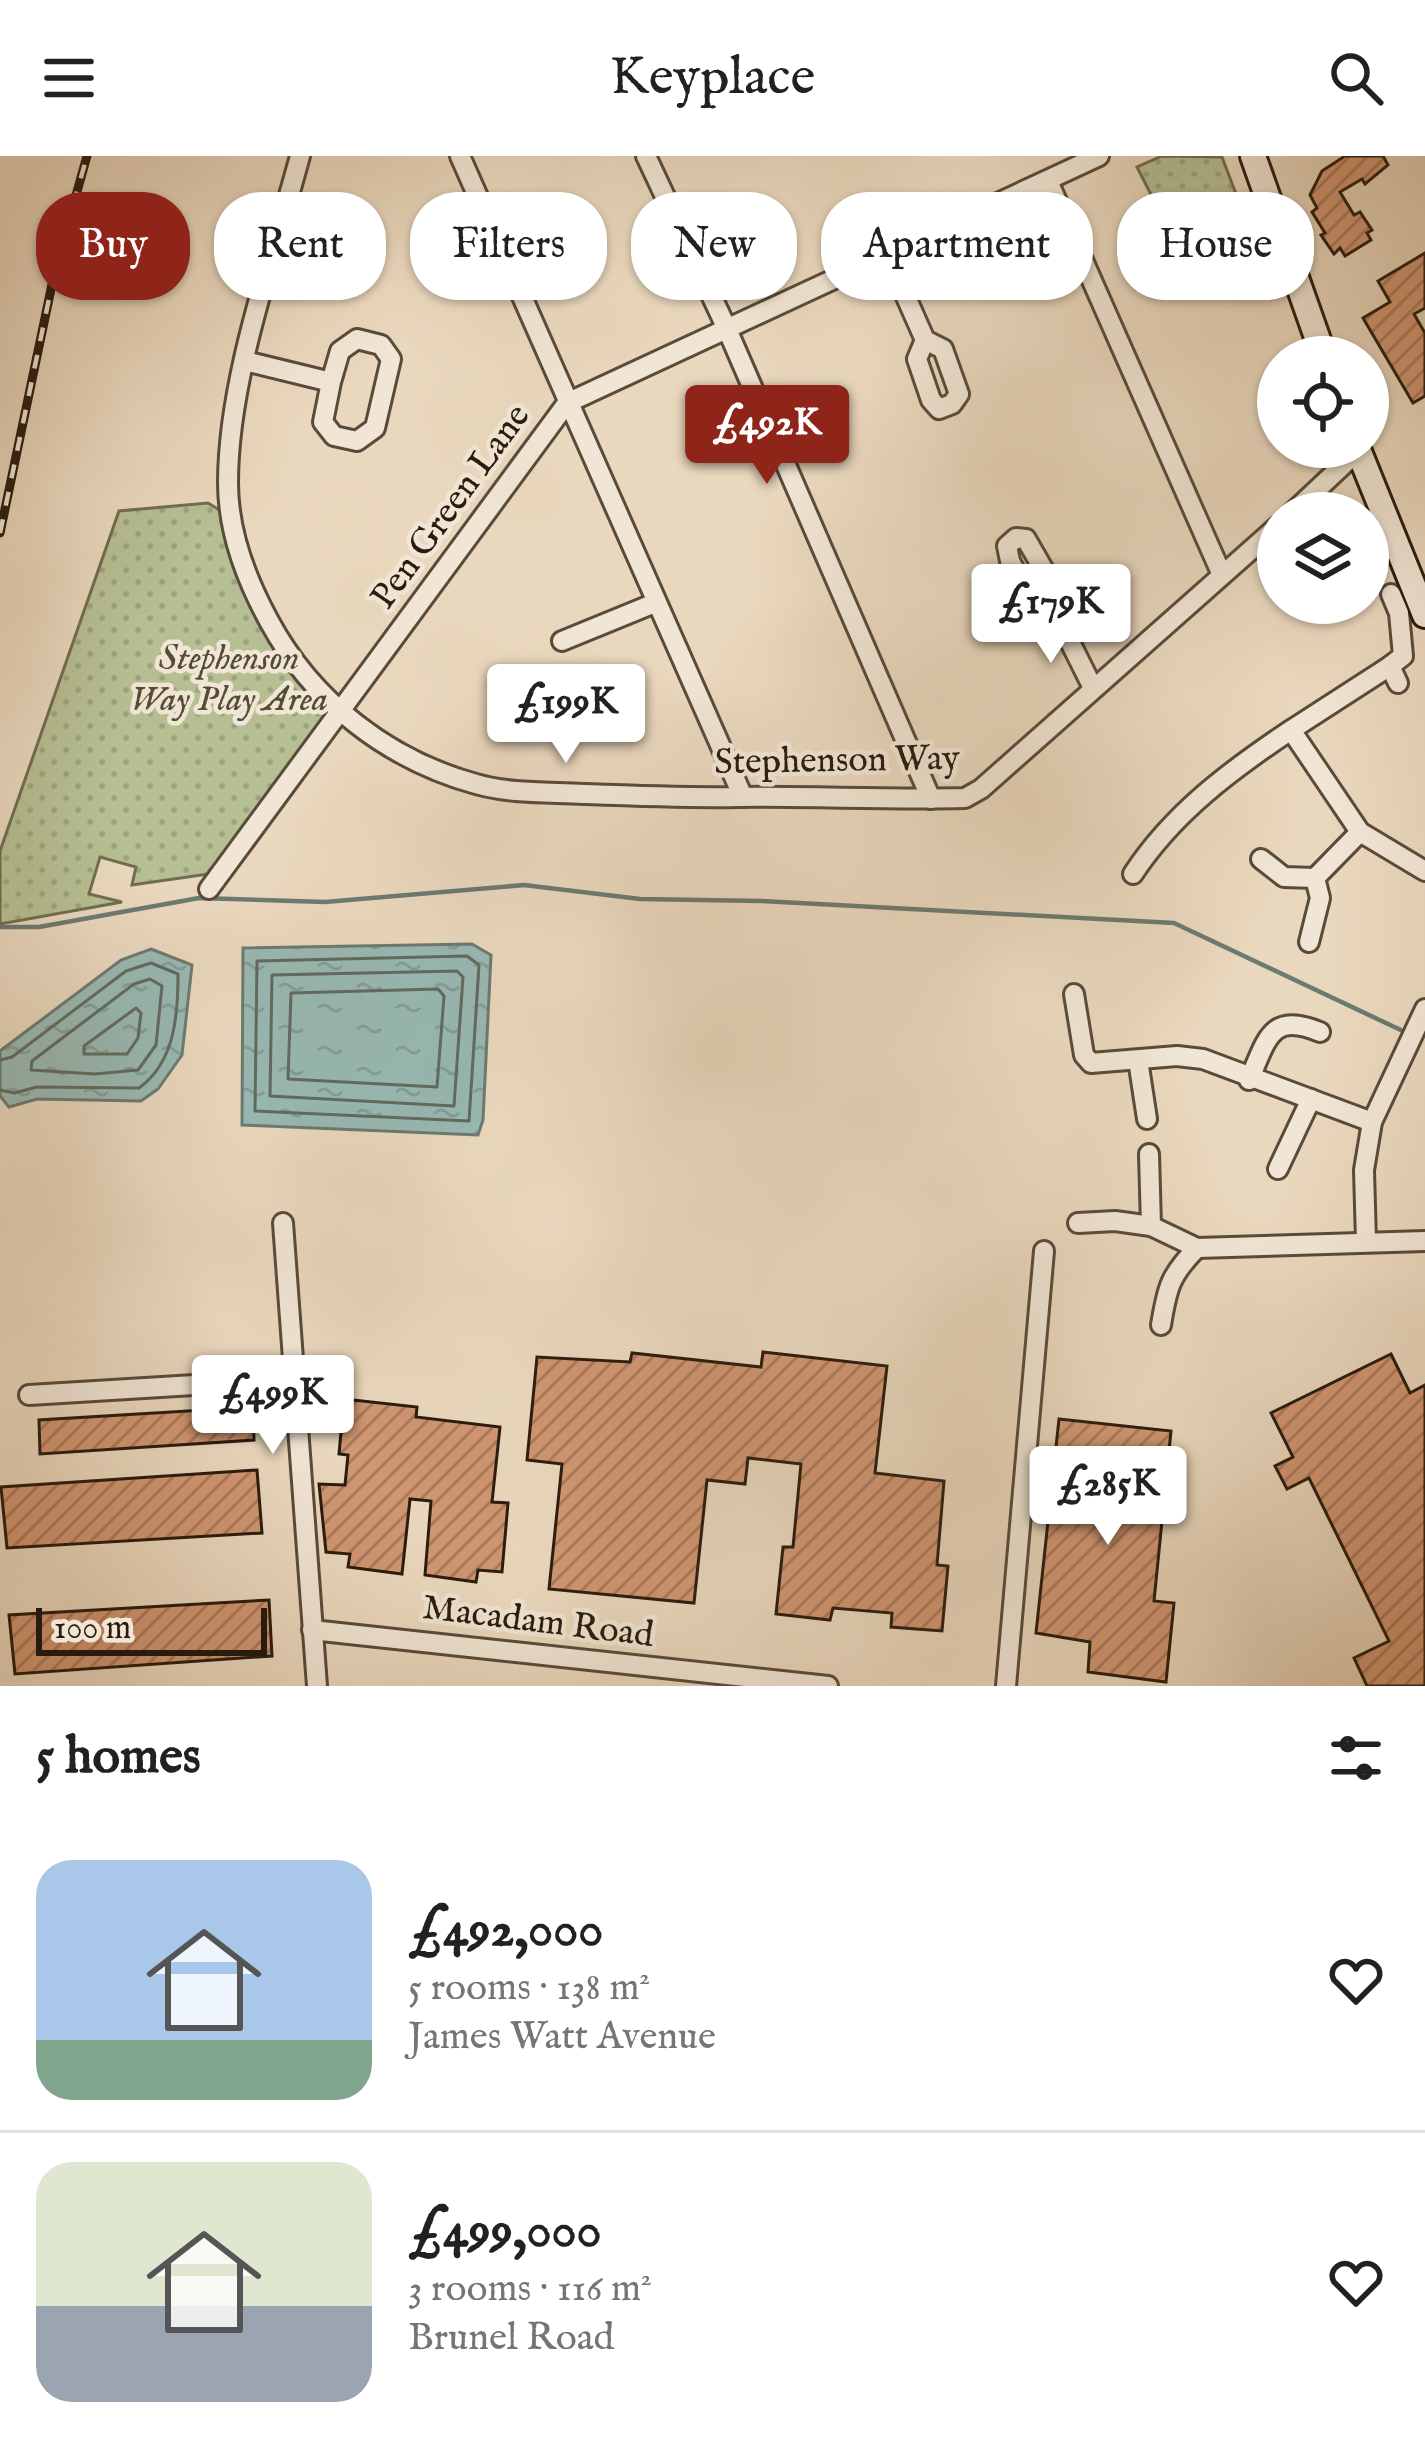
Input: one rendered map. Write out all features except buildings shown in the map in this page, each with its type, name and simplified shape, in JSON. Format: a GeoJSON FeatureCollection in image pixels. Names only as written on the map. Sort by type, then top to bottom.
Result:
{"type":"FeatureCollection","features":[{"type":"Feature","properties":{"kind":"street","name":"Stephenson Way"},"geometry":{"type":"LineString","coordinates":[[300,156],[234,405],[228,482],[239,554],[252,590],[283,647],[327,700],[395,751],[478,785],[519,792],[672,798],[965,798],[981,789],[1257,544]]}},
{"type":"Feature","properties":{"kind":"street"},"geometry":{"type":"LineString","coordinates":[[460,156],[743,797]]}},
{"type":"Feature","properties":{"kind":"street"},"geometry":{"type":"LineString","coordinates":[[646,156],[728,328],[931,799]]}},
{"type":"Feature","properties":{"kind":"street","name":"Pen Green Lane"},"geometry":{"type":"LineString","coordinates":[[1024,192],[1099,156]]}},
{"type":"Feature","properties":{"kind":"street"},"geometry":{"type":"LineString","coordinates":[[1253,156],[1317,336]]}},
{"type":"Feature","properties":{"kind":"street"},"geometry":{"type":"LineString","coordinates":[[1048,181],[1222,575]]}},
{"type":"Feature","properties":{"kind":"street","name":"Pen Green Lane"},"geometry":{"type":"LineString","coordinates":[[209,889],[567,404],[821,285]]}},
{"type":"Feature","properties":{"kind":"street"},"geometry":{"type":"LineString","coordinates":[[907,300],[925,340]]}},
{"type":"Feature","properties":{"kind":"street"},"geometry":{"type":"LineString","coordinates":[[356,339],[381,345],[391,359],[374,428],[357,441],[334,436],[323,422],[331,382],[340,351],[356,339]]}},
{"type":"Feature","properties":{"kind":"street"},"geometry":{"type":"LineString","coordinates":[[245,362],[331,382]]}},
{"type":"Feature","properties":{"kind":"street"},"geometry":{"type":"LineString","coordinates":[[1314,492],[1338,468]]}},
{"type":"Feature","properties":{"kind":"street"},"geometry":{"type":"LineString","coordinates":[[1366,468],[1424,613]]}},
{"type":"Feature","properties":{"kind":"street"},"geometry":{"type":"LineString","coordinates":[[1133,874],[1151,845],[1239,764],[1394,674],[1403,656],[1399,613],[1390,594]]}},
{"type":"Feature","properties":{"kind":"street"},"geometry":{"type":"LineString","coordinates":[[1050,602],[1093,688]]}},
{"type":"Feature","properties":{"kind":"street"},"geometry":{"type":"LineString","coordinates":[[562,641],[655,603]]}},
{"type":"Feature","properties":{"kind":"street"},"geometry":{"type":"LineString","coordinates":[[1291,730],[1360,832],[1425,871]]}},
{"type":"Feature","properties":{"kind":"street"},"geometry":{"type":"LineString","coordinates":[[1261,859],[1284,877],[1315,878],[1360,832]]}},
{"type":"Feature","properties":{"kind":"street"},"geometry":{"type":"LineString","coordinates":[[1309,942],[1320,898],[1315,878]]}},
{"type":"Feature","properties":{"kind":"street"},"geometry":{"type":"LineString","coordinates":[[1074,994],[1084,1055],[1091,1063],[1177,1056],[1203,1059],[1249,1080],[1372,1122]]}},
{"type":"Feature","properties":{"kind":"street"},"geometry":{"type":"LineString","coordinates":[[1366,1242],[1364,1170],[1372,1122],[1425,1009]]}},
{"type":"Feature","properties":{"kind":"street"},"geometry":{"type":"LineString","coordinates":[[1249,1080],[1268,1036],[1278,1027],[1289,1022],[1320,1032]]}},
{"type":"Feature","properties":{"kind":"street"},"geometry":{"type":"LineString","coordinates":[[1138,1060],[1147,1119]]}},
{"type":"Feature","properties":{"kind":"street"},"geometry":{"type":"LineString","coordinates":[[1278,1168],[1311,1100]]}},
{"type":"Feature","properties":{"kind":"street"},"geometry":{"type":"LineString","coordinates":[[1149,1154],[1151,1226]]}},
{"type":"Feature","properties":{"kind":"street"},"geometry":{"type":"LineString","coordinates":[[283,1223],[317,1686]]}},
{"type":"Feature","properties":{"kind":"street"},"geometry":{"type":"LineString","coordinates":[[1078,1223],[1151,1226],[1197,1248],[1425,1241]]}},
{"type":"Feature","properties":{"kind":"street"},"geometry":{"type":"LineString","coordinates":[[1161,1325],[1174,1271],[1197,1248]]}},
{"type":"Feature","properties":{"kind":"street"},"geometry":{"type":"LineString","coordinates":[[1006,1686],[1044,1251]]}},
{"type":"Feature","properties":{"kind":"street"},"geometry":{"type":"LineString","coordinates":[[29,1395],[294,1379]]}},
{"type":"Feature","properties":{"kind":"street","name":"Macadam Road"},"geometry":{"type":"LineString","coordinates":[[312,1630],[828,1686]]}},
{"type":"Feature","properties":{"kind":"green space"},"geometry":{"type":"Polygon","coordinates":[[[1162,156],[1222,157],[1235,192],[1150,192],[1137,167],[1162,156]]]}},
{"type":"Feature","properties":{"kind":"green space","name":"Stephenson Way Play Area"},"geometry":{"type":"Polygon","coordinates":[[[208,503],[223,512],[245,594],[278,651],[343,711],[215,873],[132,885],[136,867],[100,857],[89,894],[122,902],[0,924],[0,851],[119,511],[208,503]]]}},
{"type":"Feature","properties":{"kind":"water"},"geometry":{"type":"Polygon","coordinates":[[[472,944],[491,955],[483,1120],[478,1135],[242,1125],[243,948],[472,944]]]}},
{"type":"Feature","properties":{"kind":"water"},"geometry":{"type":"Polygon","coordinates":[[[151,949],[192,965],[182,1055],[158,1089],[141,1101],[37,1099],[9,1107],[0,1096],[0,1051],[121,960],[151,949]]]}},
{"type":"Feature","properties":{"kind":"waterway"},"geometry":{"type":"LineString","coordinates":[[0,927],[39,927],[199,898],[325,902],[524,885],[640,899],[1174,923],[1405,1032]]}},
{"type":"Feature","properties":{"kind":"railway"},"geometry":{"type":"LineString","coordinates":[[0,533],[55,270],[87,156]]}}]}
